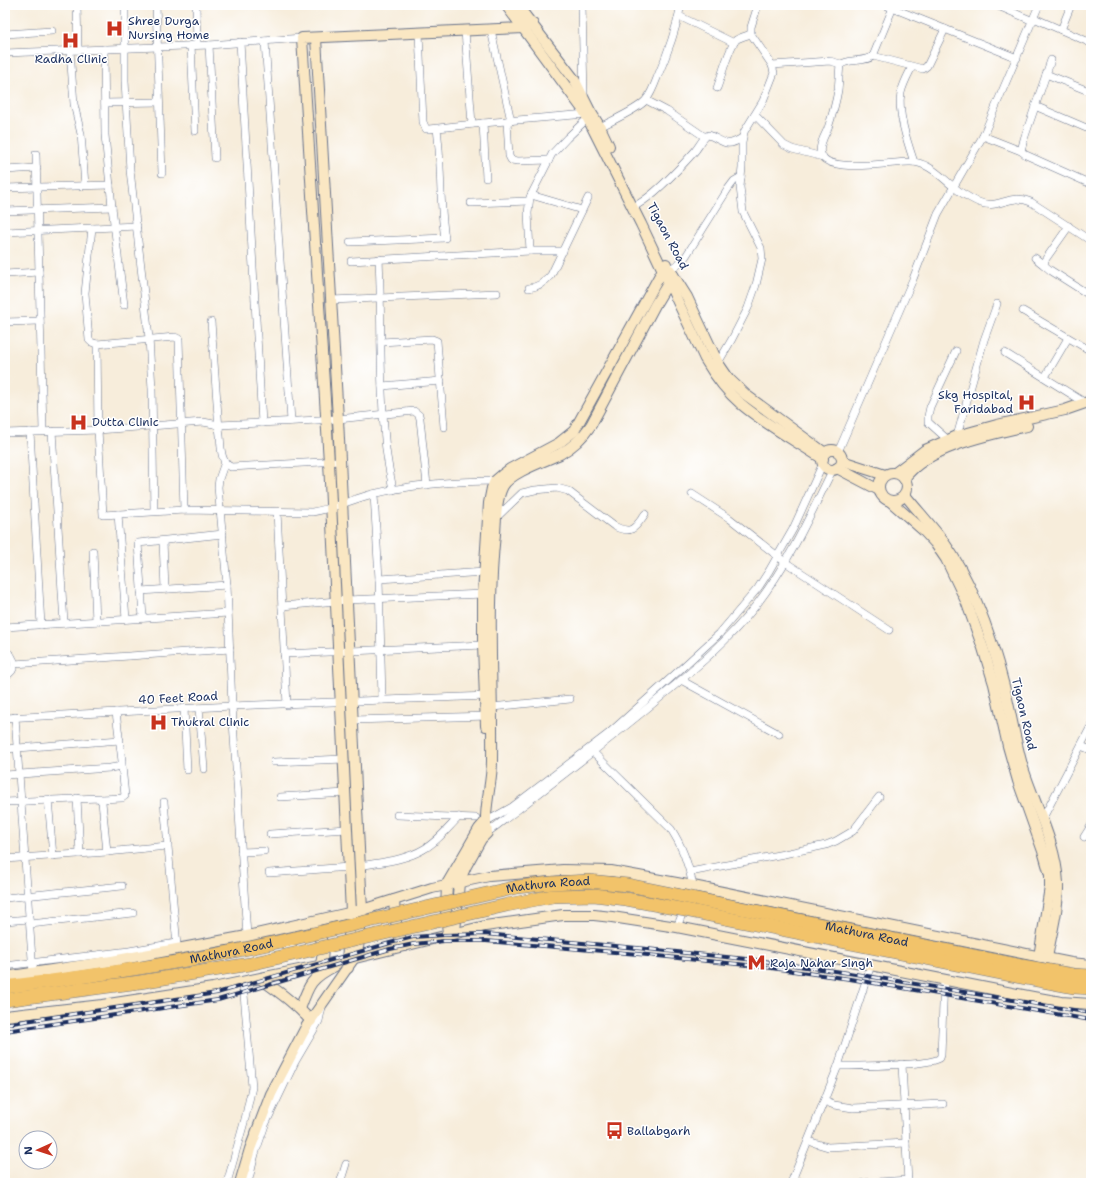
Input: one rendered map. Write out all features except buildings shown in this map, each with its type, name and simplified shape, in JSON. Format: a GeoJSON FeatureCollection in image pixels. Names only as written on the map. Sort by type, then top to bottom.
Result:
{"type":"FeatureCollection","features":[{"type":"Feature","properties":{"kind":"highway","name":"Mathura Road"},"geometry":{"type":"LineString","coordinates":[[5,987],[131,969],[248,949],[510,889],[552,883],[588,881],[628,884],[1022,966],[1073,975],[1091,976]]}},
{"type":"Feature","properties":{"kind":"highway","name":"Mathura Road"},"geometry":{"type":"LineString","coordinates":[[5,1000],[234,967],[507,905],[553,896],[594,895],[626,899],[685,910],[1020,977],[1074,987],[1091,988]]}},
{"type":"Feature","properties":{"kind":"street"},"geometry":{"type":"LineString","coordinates":[[77,5],[78,50]]}},
{"type":"Feature","properties":{"kind":"street"},"geometry":{"type":"LineString","coordinates":[[125,5],[126,103],[130,170],[149,338],[152,390],[154,511]]}},
{"type":"Feature","properties":{"kind":"street"},"geometry":{"type":"LineString","coordinates":[[156,5],[162,173]]}},
{"type":"Feature","properties":{"kind":"street"},"geometry":{"type":"LineString","coordinates":[[195,131],[194,45],[196,5]]}},
{"type":"Feature","properties":{"kind":"street","name":"Tigaon Road"},"geometry":{"type":"LineString","coordinates":[[506,5],[528,26],[574,79],[585,110],[600,127],[637,205],[668,275],[676,297],[705,360],[712,371],[729,392],[756,416],[824,459]]}},
{"type":"Feature","properties":{"kind":"street","name":"Tigaon Road"},"geometry":{"type":"LineString","coordinates":[[517,5],[528,26]]}},
{"type":"Feature","properties":{"kind":"street"},"geometry":{"type":"LineString","coordinates":[[582,5],[585,110],[641,224],[668,275]]}},
{"type":"Feature","properties":{"kind":"street"},"geometry":{"type":"LineString","coordinates":[[600,127],[639,106],[646,100],[664,63],[681,5]]}},
{"type":"Feature","properties":{"kind":"street"},"geometry":{"type":"LineString","coordinates":[[718,363],[748,308],[756,285],[762,259],[761,248],[743,212],[740,198],[742,138],[746,128],[763,101],[773,76],[772,65],[751,34],[751,28],[758,5]]}},
{"type":"Feature","properties":{"kind":"street"},"geometry":{"type":"LineString","coordinates":[[885,5],[893,6],[1016,58]]}},
{"type":"Feature","properties":{"kind":"street"},"geometry":{"type":"LineString","coordinates":[[996,5],[1091,43]]}},
{"type":"Feature","properties":{"kind":"street"},"geometry":{"type":"LineString","coordinates":[[451,934],[459,882],[482,828],[591,750],[707,658],[736,629],[778,576],[838,463],[914,279],[938,214],[983,136],[1040,5]]}},
{"type":"Feature","properties":{"kind":"street"},"geometry":{"type":"LineString","coordinates":[[1061,30],[1071,5]]}},
{"type":"Feature","properties":{"kind":"street"},"geometry":{"type":"LineString","coordinates":[[772,65],[830,60],[841,64],[866,60],[873,56],[893,6]]}},
{"type":"Feature","properties":{"kind":"street"},"geometry":{"type":"LineString","coordinates":[[679,16],[734,42]]}},
{"type":"Feature","properties":{"kind":"street"},"geometry":{"type":"LineString","coordinates":[[5,54],[157,46],[209,45],[302,38],[491,30],[528,26]]}},
{"type":"Feature","properties":{"kind":"street"},"geometry":{"type":"LineString","coordinates":[[873,56],[920,69],[925,68],[945,28]]}},
{"type":"Feature","properties":{"kind":"street"},"geometry":{"type":"LineString","coordinates":[[491,30],[509,121],[509,156],[511,160],[518,161],[549,160]]}},
{"type":"Feature","properties":{"kind":"street"},"geometry":{"type":"LineString","coordinates":[[5,34],[52,31]]}},
{"type":"Feature","properties":{"kind":"street"},"geometry":{"type":"LineString","coordinates":[[465,31],[472,124]]}},
{"type":"Feature","properties":{"kind":"street"},"geometry":{"type":"LineString","coordinates":[[419,33],[423,122],[426,129],[509,121],[585,110]]}},
{"type":"Feature","properties":{"kind":"street"},"geometry":{"type":"LineString","coordinates":[[717,88],[734,42],[739,38],[751,34]]}},
{"type":"Feature","properties":{"kind":"street"},"geometry":{"type":"LineString","coordinates":[[302,38],[332,507],[351,912],[350,962]]}},
{"type":"Feature","properties":{"kind":"street"},"geometry":{"type":"LineString","coordinates":[[240,1183],[267,1101],[308,1024],[358,949],[362,910],[338,419],[316,38]]}},
{"type":"Feature","properties":{"kind":"street"},"geometry":{"type":"LineString","coordinates":[[265,41],[291,421]]}},
{"type":"Feature","properties":{"kind":"street"},"geometry":{"type":"LineString","coordinates":[[240,42],[262,423]]}},
{"type":"Feature","properties":{"kind":"street"},"geometry":{"type":"LineString","coordinates":[[209,45],[215,158]]}},
{"type":"Feature","properties":{"kind":"street"},"geometry":{"type":"LineString","coordinates":[[104,49],[105,135],[124,305]]}},
{"type":"Feature","properties":{"kind":"street"},"geometry":{"type":"LineString","coordinates":[[70,50],[74,104],[81,134],[85,186]]}},
{"type":"Feature","properties":{"kind":"street"},"geometry":{"type":"LineString","coordinates":[[1021,151],[1050,60]]}},
{"type":"Feature","properties":{"kind":"street"},"geometry":{"type":"LineString","coordinates":[[823,157],[821,152],[822,143],[835,103],[841,64]]}},
{"type":"Feature","properties":{"kind":"street"},"geometry":{"type":"LineString","coordinates":[[912,67],[902,90],[901,99],[904,129],[914,162]]}},
{"type":"Feature","properties":{"kind":"street"},"geometry":{"type":"LineString","coordinates":[[1046,74],[1091,92]]}},
{"type":"Feature","properties":{"kind":"street"},"geometry":{"type":"LineString","coordinates":[[646,100],[667,111],[705,137],[709,136],[729,144],[742,138]]}},
{"type":"Feature","properties":{"kind":"street"},"geometry":{"type":"LineString","coordinates":[[105,103],[159,102]]}},
{"type":"Feature","properties":{"kind":"street"},"geometry":{"type":"LineString","coordinates":[[1035,106],[1091,130]]}},
{"type":"Feature","properties":{"kind":"street"},"geometry":{"type":"LineString","coordinates":[[530,250],[530,198],[549,160],[567,138],[585,110]]}},
{"type":"Feature","properties":{"kind":"street"},"geometry":{"type":"LineString","coordinates":[[755,115],[784,145],[792,149],[823,157],[829,162],[851,165],[914,162],[938,172],[953,187],[969,197],[988,205],[999,204],[1015,198],[1024,199],[1031,202],[1091,241]]}},
{"type":"Feature","properties":{"kind":"street"},"geometry":{"type":"LineString","coordinates":[[483,123],[486,178]]}},
{"type":"Feature","properties":{"kind":"street"},"geometry":{"type":"LineString","coordinates":[[350,242],[445,238],[441,199],[440,148],[437,129]]}},
{"type":"Feature","properties":{"kind":"street"},"geometry":{"type":"LineString","coordinates":[[983,136],[1021,151],[1026,155],[1091,184]]}},
{"type":"Feature","properties":{"kind":"street"},"geometry":{"type":"LineString","coordinates":[[637,205],[647,199],[694,153],[705,137]]}},
{"type":"Feature","properties":{"kind":"street"},"geometry":{"type":"LineString","coordinates":[[36,154],[44,431]]}},
{"type":"Feature","properties":{"kind":"street"},"geometry":{"type":"LineString","coordinates":[[5,170],[37,168]]}},
{"type":"Feature","properties":{"kind":"street"},"geometry":{"type":"LineString","coordinates":[[489,706],[483,645],[483,594],[489,502],[492,488],[501,481],[510,469],[559,443],[574,431],[668,275],[686,256],[728,189],[741,177]]}},
{"type":"Feature","properties":{"kind":"street"},"geometry":{"type":"LineString","coordinates":[[5,188],[110,184]]}},
{"type":"Feature","properties":{"kind":"street"},"geometry":{"type":"LineString","coordinates":[[470,203],[530,198],[582,210]]}},
{"type":"Feature","properties":{"kind":"street"},"geometry":{"type":"LineString","coordinates":[[529,288],[536,287],[547,280],[551,275],[588,198]]}},
{"type":"Feature","properties":{"kind":"street"},"geometry":{"type":"LineString","coordinates":[[5,211],[112,207]]}},
{"type":"Feature","properties":{"kind":"street"},"geometry":{"type":"LineString","coordinates":[[5,232],[137,226]]}},
{"type":"Feature","properties":{"kind":"street"},"geometry":{"type":"LineString","coordinates":[[1044,265],[1045,260],[1070,226]]}},
{"type":"Feature","properties":{"kind":"street"},"geometry":{"type":"LineString","coordinates":[[92,228],[85,302],[89,340],[97,344],[176,336],[179,339],[184,510]]}},
{"type":"Feature","properties":{"kind":"street"},"geometry":{"type":"LineString","coordinates":[[351,261],[530,250],[563,251]]}},
{"type":"Feature","properties":{"kind":"street"},"geometry":{"type":"LineString","coordinates":[[1034,258],[1091,296]]}},
{"type":"Feature","properties":{"kind":"street"},"geometry":{"type":"LineString","coordinates":[[379,260],[383,414],[385,440],[394,490]]}},
{"type":"Feature","properties":{"kind":"street"},"geometry":{"type":"LineString","coordinates":[[5,274],[39,272]]}},
{"type":"Feature","properties":{"kind":"street","name":"Tigaon Road"},"geometry":{"type":"LineString","coordinates":[[668,275],[687,297],[718,363],[729,379],[824,459]]}},
{"type":"Feature","properties":{"kind":"street"},"geometry":{"type":"LineString","coordinates":[[331,300],[497,293]]}},
{"type":"Feature","properties":{"kind":"street"},"geometry":{"type":"LineString","coordinates":[[952,438],[997,304]]}},
{"type":"Feature","properties":{"kind":"street"},"geometry":{"type":"LineString","coordinates":[[1023,311],[1091,351]]}},
{"type":"Feature","properties":{"kind":"street"},"geometry":{"type":"LineString","coordinates":[[5,322],[40,321]]}},
{"type":"Feature","properties":{"kind":"street"},"geometry":{"type":"LineString","coordinates":[[211,322],[219,427],[225,462],[231,467],[329,462],[340,460]]}},
{"type":"Feature","properties":{"kind":"street"},"geometry":{"type":"LineString","coordinates":[[1045,377],[1068,338]]}},
{"type":"Feature","properties":{"kind":"street"},"geometry":{"type":"LineString","coordinates":[[381,342],[436,340],[438,343],[444,428]]}},
{"type":"Feature","properties":{"kind":"street"},"geometry":{"type":"LineString","coordinates":[[97,344],[98,430],[103,515],[184,510],[312,512],[374,494],[394,490],[458,482],[501,481]]}},
{"type":"Feature","properties":{"kind":"street"},"geometry":{"type":"LineString","coordinates":[[952,438],[928,422],[928,416],[930,407],[956,350]]}},
{"type":"Feature","properties":{"kind":"street"},"geometry":{"type":"LineString","coordinates":[[1005,353],[1090,404]]}},
{"type":"Feature","properties":{"kind":"street"},"geometry":{"type":"LineString","coordinates":[[382,386],[441,381]]}},
{"type":"Feature","properties":{"kind":"street"},"geometry":{"type":"LineString","coordinates":[[896,473],[925,450],[952,438],[997,425],[1090,404]]}},
{"type":"Feature","properties":{"kind":"street"},"geometry":{"type":"LineString","coordinates":[[904,479],[910,470],[923,461],[948,448],[996,433],[1045,422],[1090,404]]}},
{"type":"Feature","properties":{"kind":"street"},"geometry":{"type":"LineString","coordinates":[[5,433],[98,430],[210,422],[219,427],[338,419],[414,411],[419,415],[427,485]]}},
{"type":"Feature","properties":{"kind":"street"},"geometry":{"type":"LineString","coordinates":[[52,431],[64,623]]}},
{"type":"Feature","properties":{"kind":"street"},"geometry":{"type":"LineString","coordinates":[[30,432],[42,625]]}},
{"type":"Feature","properties":{"kind":"street"},"geometry":{"type":"LineString","coordinates":[[451,934],[446,910],[447,884],[482,828],[591,750],[719,634],[758,588],[778,556],[793,529],[824,459],[832,450],[838,463],[879,490]]}},
{"type":"Feature","properties":{"kind":"street"},"geometry":{"type":"LineString","coordinates":[[824,459],[827,468],[838,463],[885,475]]}},
{"type":"Feature","properties":{"kind":"street"},"geometry":{"type":"LineString","coordinates":[[225,462],[218,487],[227,585],[232,706],[247,936]]}},
{"type":"Feature","properties":{"kind":"street"},"geometry":{"type":"LineString","coordinates":[[896,473],[904,479],[907,490],[904,495],[896,501],[890,501],[881,495],[879,484],[885,475],[896,473]]}},
{"type":"Feature","properties":{"kind":"street"},"geometry":{"type":"LineString","coordinates":[[482,828],[479,824],[486,770],[492,562],[501,481]]}},
{"type":"Feature","properties":{"kind":"street"},"geometry":{"type":"LineString","coordinates":[[497,517],[522,493],[557,488],[568,492],[614,526],[621,529],[628,530],[636,527],[645,514]]}},
{"type":"Feature","properties":{"kind":"street"},"geometry":{"type":"LineString","coordinates":[[374,494],[382,649],[382,700]]}},
{"type":"Feature","properties":{"kind":"street"},"geometry":{"type":"LineString","coordinates":[[692,494],[729,518],[785,562],[889,630]]}},
{"type":"Feature","properties":{"kind":"street","name":"Tigaon Road"},"geometry":{"type":"LineString","coordinates":[[904,495],[943,541],[954,557],[970,589],[991,641],[995,671],[1018,781],[1044,854],[1050,876],[1043,957]]}},
{"type":"Feature","properties":{"kind":"street","name":"Tigaon Road"},"geometry":{"type":"LineString","coordinates":[[890,501],[924,530],[946,559],[995,671],[1023,768],[1042,820],[1054,859],[1058,885],[1056,910],[1043,957]]}},
{"type":"Feature","properties":{"kind":"street"},"geometry":{"type":"LineString","coordinates":[[277,512],[287,705]]}},
{"type":"Feature","properties":{"kind":"street"},"geometry":{"type":"LineString","coordinates":[[118,514],[126,619]]}},
{"type":"Feature","properties":{"kind":"street"},"geometry":{"type":"LineString","coordinates":[[143,618],[138,543],[223,534]]}},
{"type":"Feature","properties":{"kind":"street"},"geometry":{"type":"LineString","coordinates":[[163,541],[165,589]]}},
{"type":"Feature","properties":{"kind":"street"},"geometry":{"type":"LineString","coordinates":[[93,551],[96,621]]}},
{"type":"Feature","properties":{"kind":"street"},"geometry":{"type":"LineString","coordinates":[[379,578],[485,572]]}},
{"type":"Feature","properties":{"kind":"street"},"geometry":{"type":"LineString","coordinates":[[141,591],[227,585]]}},
{"type":"Feature","properties":{"kind":"street"},"geometry":{"type":"LineString","coordinates":[[282,606],[347,600],[483,594]]}},
{"type":"Feature","properties":{"kind":"street"},"geometry":{"type":"LineString","coordinates":[[5,627],[228,612]]}},
{"type":"Feature","properties":{"kind":"street"},"geometry":{"type":"LineString","coordinates":[[284,654],[483,645]]}},
{"type":"Feature","properties":{"kind":"street"},"geometry":{"type":"LineString","coordinates":[[14,664],[230,649]]}},
{"type":"Feature","properties":{"kind":"street"},"geometry":{"type":"LineString","coordinates":[[5,651],[12,656],[14,664],[11,672],[5,676]]}},
{"type":"Feature","properties":{"kind":"street"},"geometry":{"type":"LineString","coordinates":[[681,680],[779,734]]}},
{"type":"Feature","properties":{"kind":"street"},"geometry":{"type":"LineString","coordinates":[[353,720],[570,699]]}},
{"type":"Feature","properties":{"kind":"street","name":"40 Feet Road"},"geometry":{"type":"LineString","coordinates":[[5,718],[184,708],[382,700],[489,706]]}},
{"type":"Feature","properties":{"kind":"street"},"geometry":{"type":"LineString","coordinates":[[184,708],[187,770]]}},
{"type":"Feature","properties":{"kind":"street"},"geometry":{"type":"LineString","coordinates":[[200,708],[204,769]]}},
{"type":"Feature","properties":{"kind":"street"},"geometry":{"type":"LineString","coordinates":[[5,802],[95,797],[100,799],[122,798],[125,796],[116,712]]}},
{"type":"Feature","properties":{"kind":"street"},"geometry":{"type":"LineString","coordinates":[[15,717],[32,968]]}},
{"type":"Feature","properties":{"kind":"street"},"geometry":{"type":"LineString","coordinates":[[1042,820],[1091,726]]}},
{"type":"Feature","properties":{"kind":"street"},"geometry":{"type":"LineString","coordinates":[[5,749],[120,740]]}},
{"type":"Feature","properties":{"kind":"street"},"geometry":{"type":"LineString","coordinates":[[1081,746],[1091,750]]}},
{"type":"Feature","properties":{"kind":"street"},"geometry":{"type":"LineString","coordinates":[[591,750],[671,829],[679,842],[690,872],[693,886],[677,927]]}},
{"type":"Feature","properties":{"kind":"street"},"geometry":{"type":"LineString","coordinates":[[274,762],[344,758]]}},
{"type":"Feature","properties":{"kind":"street"},"geometry":{"type":"LineString","coordinates":[[5,775],[122,766]]}},
{"type":"Feature","properties":{"kind":"street"},"geometry":{"type":"LineString","coordinates":[[280,797],[346,793]]}},
{"type":"Feature","properties":{"kind":"street"},"geometry":{"type":"LineString","coordinates":[[690,872],[826,845],[853,831],[879,797]]}},
{"type":"Feature","properties":{"kind":"street"},"geometry":{"type":"LineString","coordinates":[[77,798],[80,854]]}},
{"type":"Feature","properties":{"kind":"street"},"geometry":{"type":"LineString","coordinates":[[48,799],[52,856]]}},
{"type":"Feature","properties":{"kind":"street"},"geometry":{"type":"LineString","coordinates":[[100,799],[103,810],[107,852]]}},
{"type":"Feature","properties":{"kind":"street"},"geometry":{"type":"LineString","coordinates":[[164,802],[176,946]]}},
{"type":"Feature","properties":{"kind":"street"},"geometry":{"type":"LineString","coordinates":[[396,815],[459,817],[482,828]]}},
{"type":"Feature","properties":{"kind":"street"},"geometry":{"type":"LineString","coordinates":[[360,866],[407,856],[420,851],[432,844],[459,817]]}},
{"type":"Feature","properties":{"kind":"street"},"geometry":{"type":"LineString","coordinates":[[1084,837],[1091,826]]}},
{"type":"Feature","properties":{"kind":"street"},"geometry":{"type":"LineString","coordinates":[[270,834],[347,829]]}},
{"type":"Feature","properties":{"kind":"street"},"geometry":{"type":"LineString","coordinates":[[5,859],[167,846]]}},
{"type":"Feature","properties":{"kind":"street"},"geometry":{"type":"LineString","coordinates":[[241,852],[264,851]]}},
{"type":"Feature","properties":{"kind":"street"},"geometry":{"type":"LineString","coordinates":[[269,873],[349,867]]}},
{"type":"Feature","properties":{"kind":"street"},"geometry":{"type":"LineString","coordinates":[[5,966],[32,968],[112,961],[176,946],[247,936],[311,922],[362,910],[447,884],[489,876],[563,870],[611,871],[693,886],[1072,963],[1091,965]]}},
{"type":"Feature","properties":{"kind":"street"},"geometry":{"type":"LineString","coordinates":[[5,898],[122,886]]}},
{"type":"Feature","properties":{"kind":"street"},"geometry":{"type":"LineString","coordinates":[[394,900],[398,936],[404,946]]}},
{"type":"Feature","properties":{"kind":"street"},"geometry":{"type":"LineString","coordinates":[[5,921],[30,921],[133,913]]}},
{"type":"Feature","properties":{"kind":"street"},"geometry":{"type":"LineString","coordinates":[[300,1008],[312,982],[324,972],[350,962],[404,946],[485,926],[563,915],[612,916],[677,927],[1032,997],[1061,1002],[1091,1004]]}},
{"type":"Feature","properties":{"kind":"street"},"geometry":{"type":"LineString","coordinates":[[311,922],[318,930],[322,943],[322,957],[320,966]]}},
{"type":"Feature","properties":{"kind":"street"},"geometry":{"type":"LineString","coordinates":[[5,1016],[102,1005],[243,983],[320,966],[350,962]]}},
{"type":"Feature","properties":{"kind":"street"},"geometry":{"type":"LineString","coordinates":[[803,1183],[792,1181],[838,1066],[871,965]]}},
{"type":"Feature","properties":{"kind":"street"},"geometry":{"type":"LineString","coordinates":[[5,977],[32,968]]}},
{"type":"Feature","properties":{"kind":"street"},"geometry":{"type":"LineString","coordinates":[[261,979],[300,1008],[308,1024]]}},
{"type":"Feature","properties":{"kind":"street"},"geometry":{"type":"LineString","coordinates":[[838,1066],[902,1064],[933,1061],[940,1058],[944,979]]}},
{"type":"Feature","properties":{"kind":"street"},"geometry":{"type":"LineString","coordinates":[[227,1183],[245,1119],[252,1087],[243,983]]}},
{"type":"Feature","properties":{"kind":"street"},"geometry":{"type":"LineString","coordinates":[[248,1183],[255,1154],[265,1124],[295,1062],[319,1021],[323,1002]]}},
{"type":"Feature","properties":{"kind":"street"},"geometry":{"type":"LineString","coordinates":[[864,1183],[908,1182],[902,1064]]}},
{"type":"Feature","properties":{"kind":"street"},"geometry":{"type":"LineString","coordinates":[[824,1101],[834,1105],[853,1108],[943,1104]]}},
{"type":"Feature","properties":{"kind":"street"},"geometry":{"type":"LineString","coordinates":[[808,1141],[828,1147],[906,1143]]}},
{"type":"Feature","properties":{"kind":"street"},"geometry":{"type":"LineString","coordinates":[[340,1183],[346,1164]]}},
{"type":"Feature","properties":{"kind":"railway"},"geometry":{"type":"LineString","coordinates":[[5,1024],[217,993],[413,937],[485,934],[756,960],[849,973],[1091,1013]]}},
{"type":"Feature","properties":{"kind":"railway"},"geometry":{"type":"LineString","coordinates":[[5,1031],[218,1000],[390,949],[414,944],[444,941],[486,941],[757,966],[850,979],[1091,1020]]}},
{"type":"Feature","properties":{"kind":"place","name":"Shree Durga Nursing Home"},"geometry":{"type":"Point","coordinates":[115,28]}},
{"type":"Feature","properties":{"kind":"place","name":"Radha Clinic"},"geometry":{"type":"Point","coordinates":[71,40]}},
{"type":"Feature","properties":{"kind":"place","name":"Skg Hospital, Faridabad"},"geometry":{"type":"Point","coordinates":[1026,402]}},
{"type":"Feature","properties":{"kind":"place","name":"Dutta Clinic"},"geometry":{"type":"Point","coordinates":[79,422]}},
{"type":"Feature","properties":{"kind":"place","name":"Thukral Clinic"},"geometry":{"type":"Point","coordinates":[158,722]}},
{"type":"Feature","properties":{"kind":"place","name":"Raja Nahar Singh"},"geometry":{"type":"Point","coordinates":[757,963]}},
{"type":"Feature","properties":{"kind":"place","name":"Ballabgarh"},"geometry":{"type":"Point","coordinates":[614,1131]}}]}
